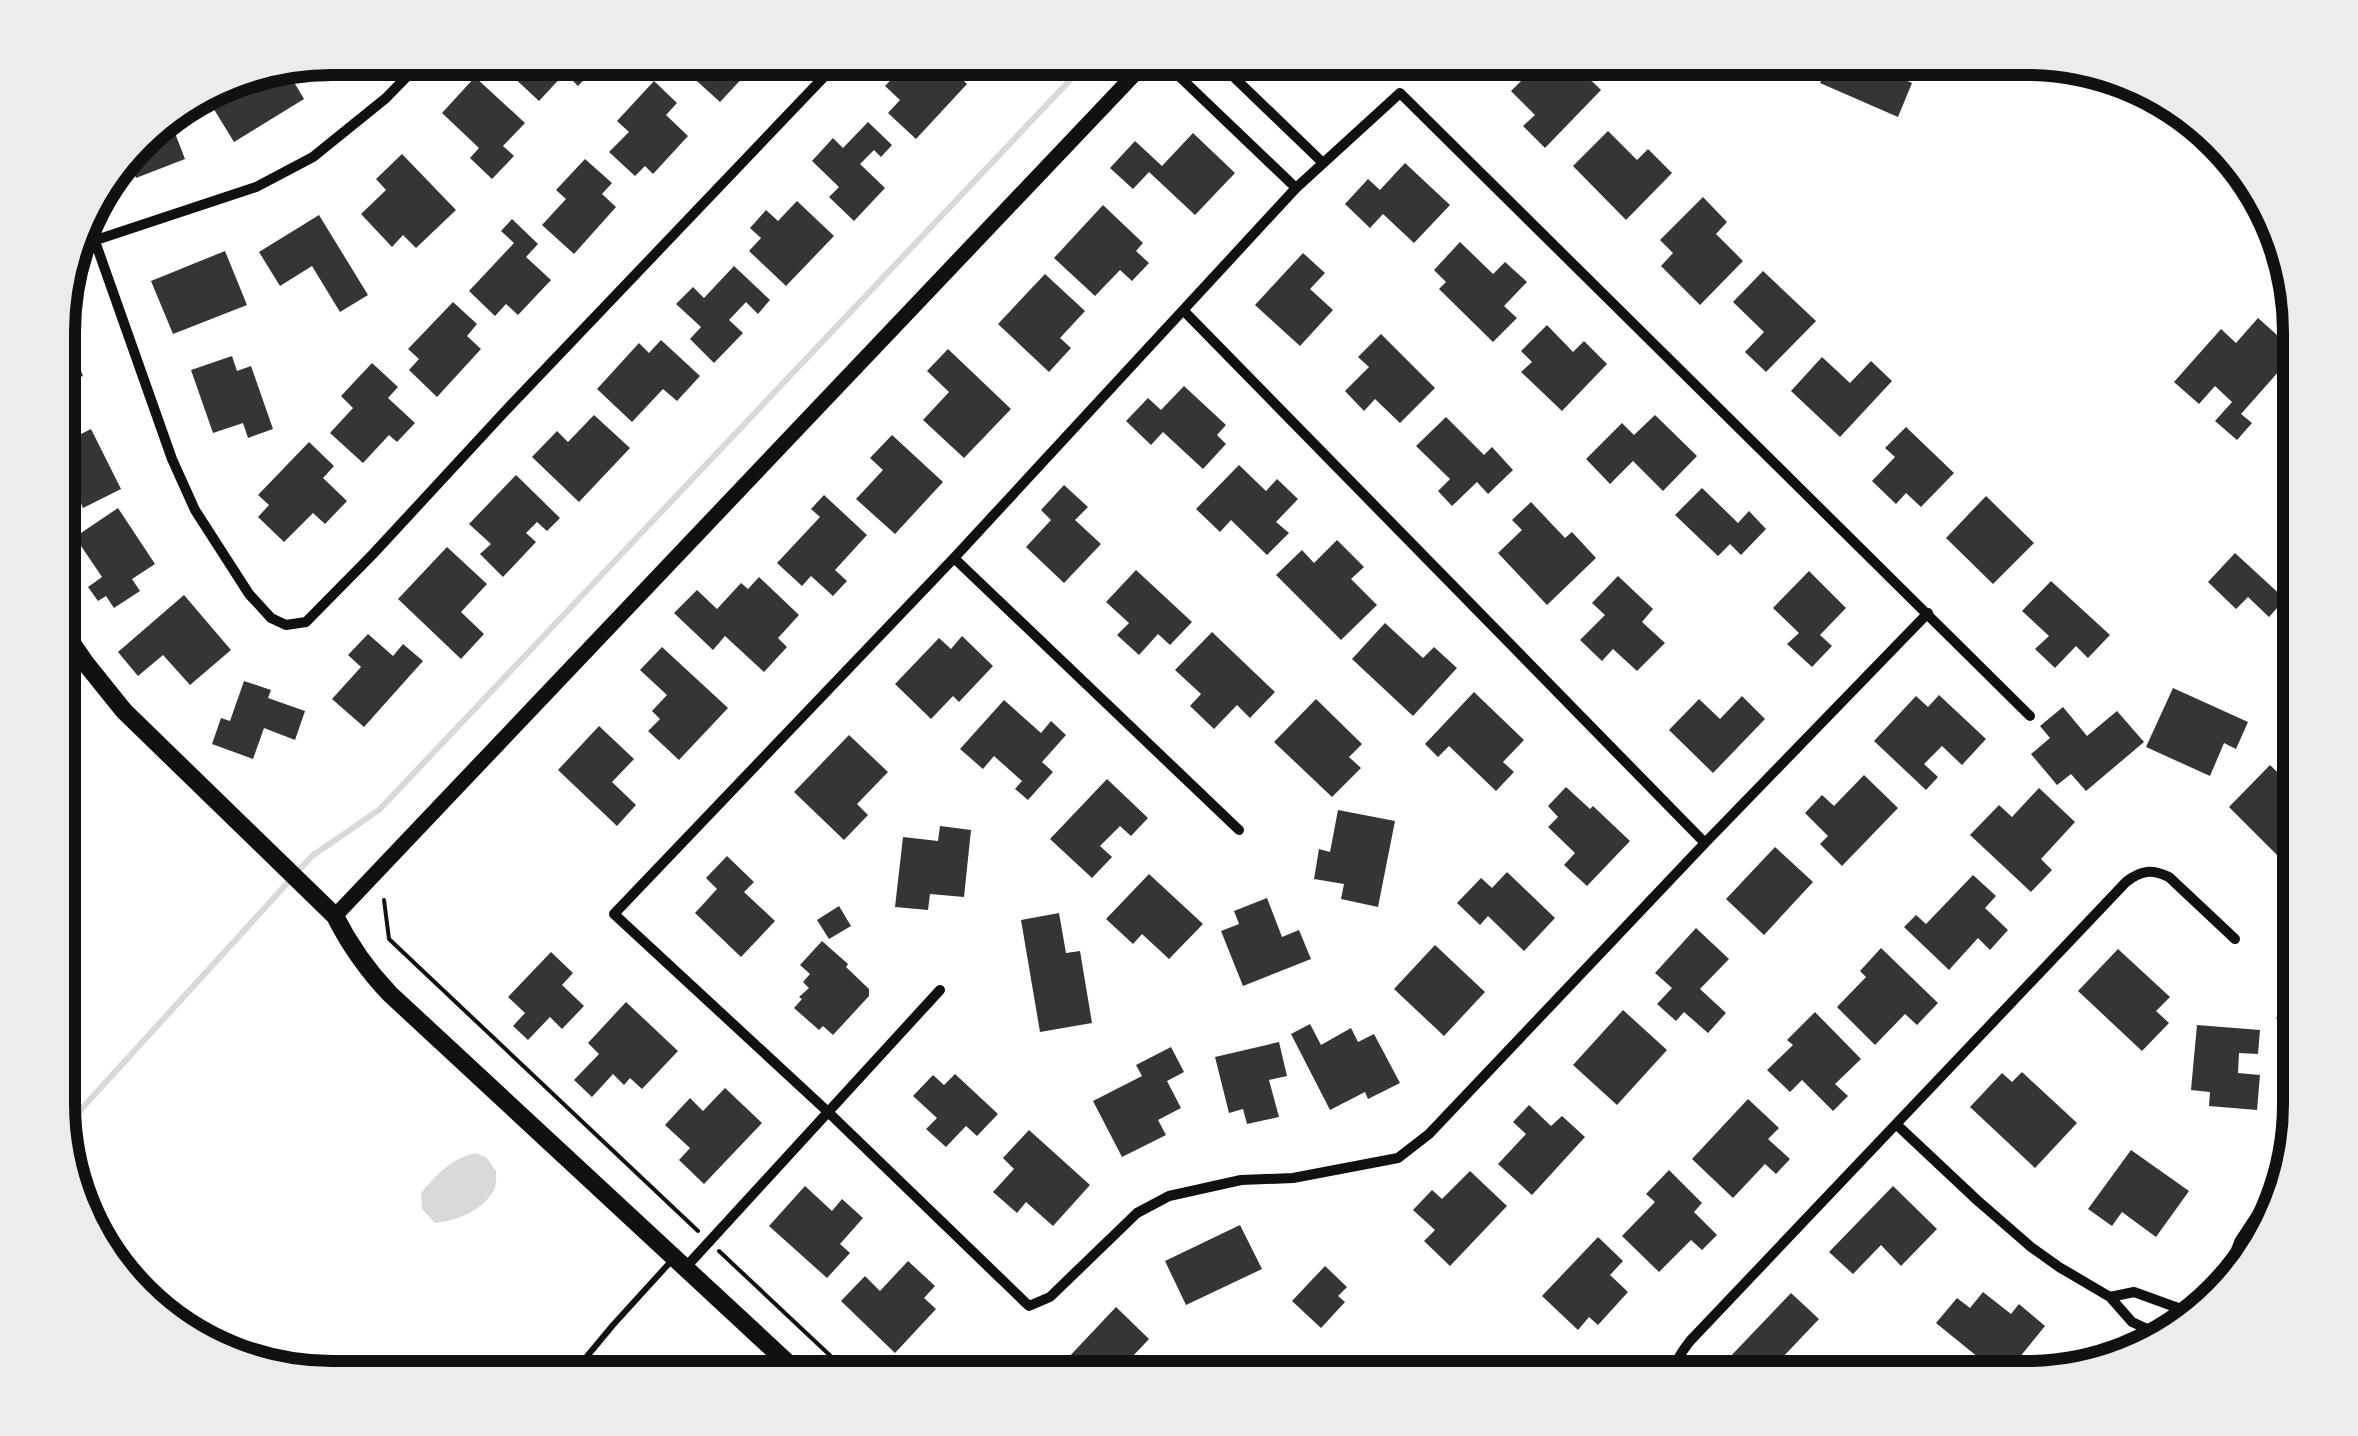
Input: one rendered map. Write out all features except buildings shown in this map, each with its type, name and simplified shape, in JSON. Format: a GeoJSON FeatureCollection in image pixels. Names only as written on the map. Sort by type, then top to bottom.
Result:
{"type":"FeatureCollection","features":[{"type":"Feature","properties":{"kind":"main road"},"geometry":{"type":"LineString","coordinates":[[75,648],[124,711],[335,916],[350,946],[390,994],[786,1361]]}},
{"type":"Feature","properties":{"kind":"street"},"geometry":{"type":"LineString","coordinates":[[408,75],[386,98],[313,157],[256,187],[93,241],[172,459],[195,510],[249,594],[271,618],[286,625],[306,622],[319,611],[826,75]]}},
{"type":"Feature","properties":{"kind":"street"},"geometry":{"type":"LineString","coordinates":[[335,916],[1134,75]]}},
{"type":"Feature","properties":{"kind":"street"},"geometry":{"type":"LineString","coordinates":[[1178,75],[1296,188]]}},
{"type":"Feature","properties":{"kind":"street"},"geometry":{"type":"LineString","coordinates":[[1232,75],[1322,162]]}},
{"type":"Feature","properties":{"kind":"street"},"geometry":{"type":"LineString","coordinates":[[1928,613],[1429,1134],[1398,1158],[1293,1178],[1241,1180],[1169,1196],[1137,1213],[1050,1297],[1029,1306],[827,1111],[614,914],[954,558],[1296,188],[1400,93],[1928,613],[2030,716]]}},
{"type":"Feature","properties":{"kind":"street"},"geometry":{"type":"LineString","coordinates":[[1184,311],[1705,843]]}},
{"type":"Feature","properties":{"kind":"street"},"geometry":{"type":"LineString","coordinates":[[954,558],[1240,830]]}},
{"type":"Feature","properties":{"kind":"street"},"geometry":{"type":"LineString","coordinates":[[1677,1360],[1690,1342],[2126,882],[2138,873],[2158,872],[2235,939]]}},
{"type":"Feature","properties":{"kind":"street"},"geometry":{"type":"LineString","coordinates":[[680,1262],[709,1242],[940,990]]}},
{"type":"Feature","properties":{"kind":"street"},"geometry":{"type":"LineString","coordinates":[[1896,1124],[2031,1247],[2110,1297],[2132,1322],[2148,1329]]}},
{"type":"Feature","properties":{"kind":"street"},"geometry":{"type":"LineString","coordinates":[[2110,1297],[2134,1292],[2180,1309]]}},
{"type":"Feature","properties":{"kind":"lane"},"geometry":{"type":"LineString","coordinates":[[583,1361],[613,1325],[680,1262]]}},
{"type":"Feature","properties":{"kind":"path"},"geometry":{"type":"LineString","coordinates":[[384,900],[389,939],[836,1361]]}},
{"type":"Feature","properties":{"kind":"shaded area"},"geometry":{"type":"Polygon","coordinates":[[[475,1153],[486,1157],[496,1171],[491,1195],[470,1213],[435,1223],[422,1209],[421,1193],[445,1168],[475,1153]]]}},
{"type":"Feature","properties":{"kind":"waterway"},"geometry":{"type":"LineString","coordinates":[[76,1115],[312,856],[379,810],[1075,75]]}}]}
